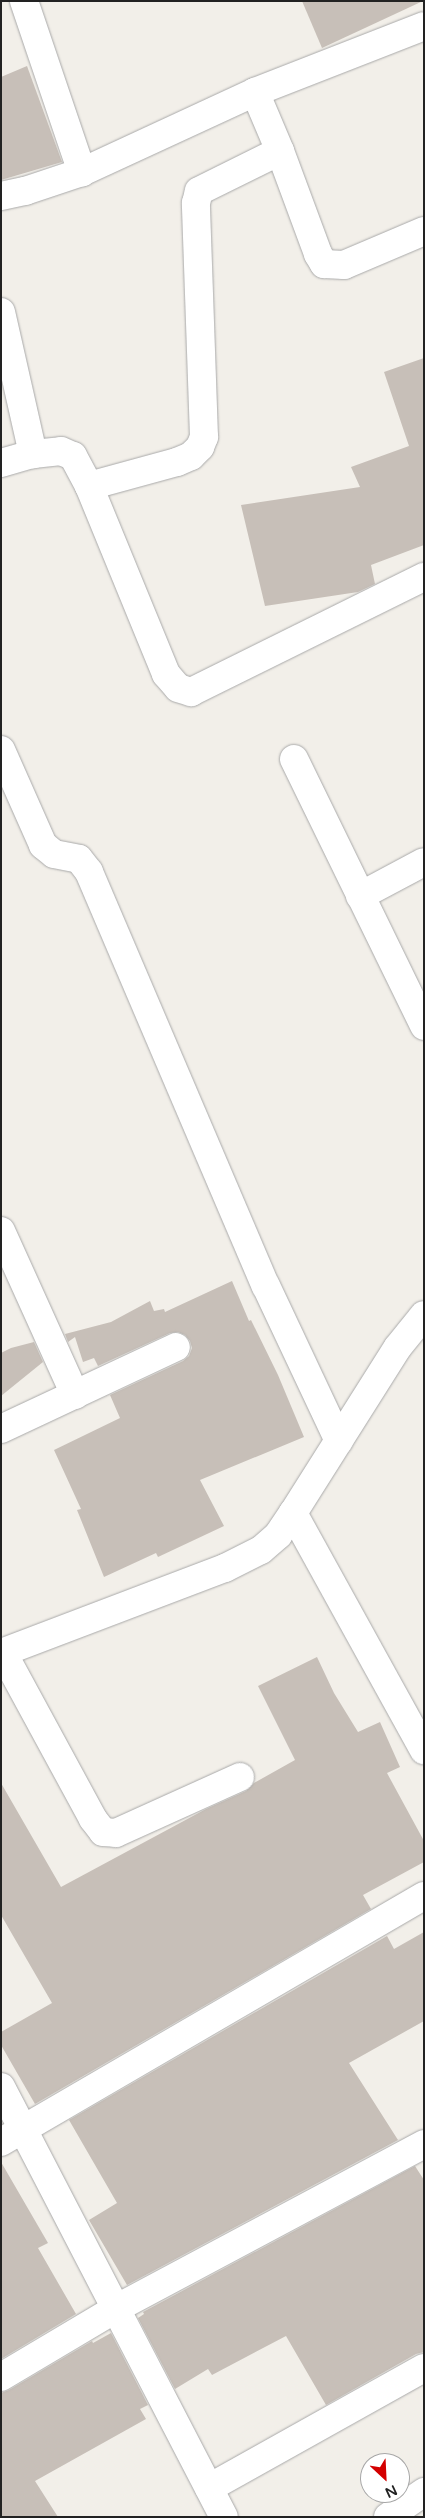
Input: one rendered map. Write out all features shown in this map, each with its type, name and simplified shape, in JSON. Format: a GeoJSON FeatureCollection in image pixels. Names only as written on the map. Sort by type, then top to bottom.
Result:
{"type":"FeatureCollection","features":[{"type":"Feature","properties":{"kind":"street"},"geometry":{"type":"LineString","coordinates":[[24,1],[82,172]]}},
{"type":"Feature","properties":{"kind":"street"},"geometry":{"type":"LineString","coordinates":[[1,196],[25,191],[82,172],[255,92],[424,26]]}},
{"type":"Feature","properties":{"kind":"street"},"geometry":{"type":"LineString","coordinates":[[255,92],[280,151],[318,254],[324,264],[344,265],[424,231]]}},
{"type":"Feature","properties":{"kind":"street"},"geometry":{"type":"LineString","coordinates":[[88,486],[177,462],[190,456],[200,447],[204,436],[196,203],[199,191],[207,185],[280,151]]}},
{"type":"Feature","properties":{"kind":"street"},"geometry":{"type":"LineString","coordinates":[[1,312],[33,454]]}},
{"type":"Feature","properties":{"kind":"street"},"geometry":{"type":"LineString","coordinates":[[1,463],[33,454],[61,451],[73,456],[88,486],[166,674],[178,688],[191,692],[424,577]]}},
{"type":"Feature","properties":{"kind":"street"},"geometry":{"type":"LineString","coordinates":[[1,750],[43,845],[54,854],[79,859],[89,872],[266,1286],[339,1441]]}},
{"type":"Feature","properties":{"kind":"street"},"geometry":{"type":"LineString","coordinates":[[294,759],[424,1026]]}},
{"type":"Feature","properties":{"kind":"street"},"geometry":{"type":"LineString","coordinates":[[360,896],[424,862]]}},
{"type":"Feature","properties":{"kind":"street"},"geometry":{"type":"LineString","coordinates":[[1,1231],[75,1395]]}},
{"type":"Feature","properties":{"kind":"street"},"geometry":{"type":"LineString","coordinates":[[240,1777],[116,1833],[103,1832],[92,1819],[2,1653],[225,1568],[261,1550],[278,1535],[398,1347],[424,1315]]}},
{"type":"Feature","properties":{"kind":"street"},"geometry":{"type":"LineString","coordinates":[[1,1430],[176,1347]]}},
{"type":"Feature","properties":{"kind":"street"},"geometry":{"type":"LineString","coordinates":[[293,1513],[424,1750]]}},
{"type":"Feature","properties":{"kind":"street"},"geometry":{"type":"LineString","coordinates":[[12,2136],[424,1896]]}},
{"type":"Feature","properties":{"kind":"street"},"geometry":{"type":"LineString","coordinates":[[1,2087],[12,2136],[117,2308],[214,2508],[424,2368]]}},
{"type":"Feature","properties":{"kind":"street"},"geometry":{"type":"LineString","coordinates":[[1,2377],[117,2308],[424,2144]]}},
{"type":"Feature","properties":{"kind":"street"},"geometry":{"type":"LineString","coordinates":[[388,2517],[424,2492]]}},
{"type":"Feature","properties":{"kind":"building"},"geometry":{"type":"Polygon","coordinates":[[[302,1],[423,1],[322,48],[302,1]]]}},
{"type":"Feature","properties":{"kind":"building"},"geometry":{"type":"Polygon","coordinates":[[[27,66],[62,162],[1,180],[1,77],[27,66]]]}},
{"type":"Feature","properties":{"kind":"building"},"geometry":{"type":"Polygon","coordinates":[[[424,358],[424,545],[371,565],[375,584],[358,592],[265,606],[241,505],[360,487],[351,467],[409,446],[384,372],[424,358]]]}},
{"type":"Feature","properties":{"kind":"building"},"geometry":{"type":"Polygon","coordinates":[[[232,1281],[249,1321],[251,1320],[278,1375],[304,1437],[200,1480],[224,1526],[158,1557],[156,1553],[104,1577],[77,1510],[81,1509],[54,1450],[120,1418],[110,1395],[183,1361],[189,1356],[192,1348],[190,1341],[185,1335],[178,1332],[170,1333],[98,1366],[94,1358],[83,1362],[75,1337],[68,1342],[65,1334],[111,1322],[150,1301],[154,1311],[164,1309],[165,1312],[232,1281]]]}},
{"type":"Feature","properties":{"kind":"building"},"geometry":{"type":"Polygon","coordinates":[[[34,1342],[43,1362],[1,1396],[1,1353],[11,1348],[34,1342]]]}},
{"type":"Feature","properties":{"kind":"building"},"geometry":{"type":"Polygon","coordinates":[[[317,1657],[334,1693],[358,1732],[380,1722],[400,1767],[387,1773],[424,1841],[424,1862],[363,1895],[371,1909],[35,2104],[1,2045],[1,2032],[52,2003],[1,1915],[1,1783],[61,1887],[206,1809],[246,1791],[254,1783],[295,1760],[258,1686],[317,1657]]]}},
{"type":"Feature","properties":{"kind":"building"},"geometry":{"type":"Polygon","coordinates":[[[424,1932],[424,2021],[349,2063],[398,2140],[127,2285],[89,2220],[117,2203],[69,2120],[387,1936],[394,1949],[424,1932]]]}},
{"type":"Feature","properties":{"kind":"building"},"geometry":{"type":"Polygon","coordinates":[[[1,2162],[48,2243],[38,2248],[76,2314],[1,2359],[1,2162]]]}},
{"type":"Feature","properties":{"kind":"building"},"geometry":{"type":"Polygon","coordinates":[[[415,2166],[424,2180],[424,2352],[416,2354],[326,2405],[286,2336],[212,2375],[208,2369],[175,2389],[138,2318],[144,2314],[143,2312],[415,2166]]]}},
{"type":"Feature","properties":{"kind":"building"},"geometry":{"type":"Polygon","coordinates":[[[111,2333],[148,2405],[140,2409],[146,2419],[35,2481],[58,2517],[1,2517],[1,2393],[92,2341],[93,2343],[111,2333]]]}}]}
